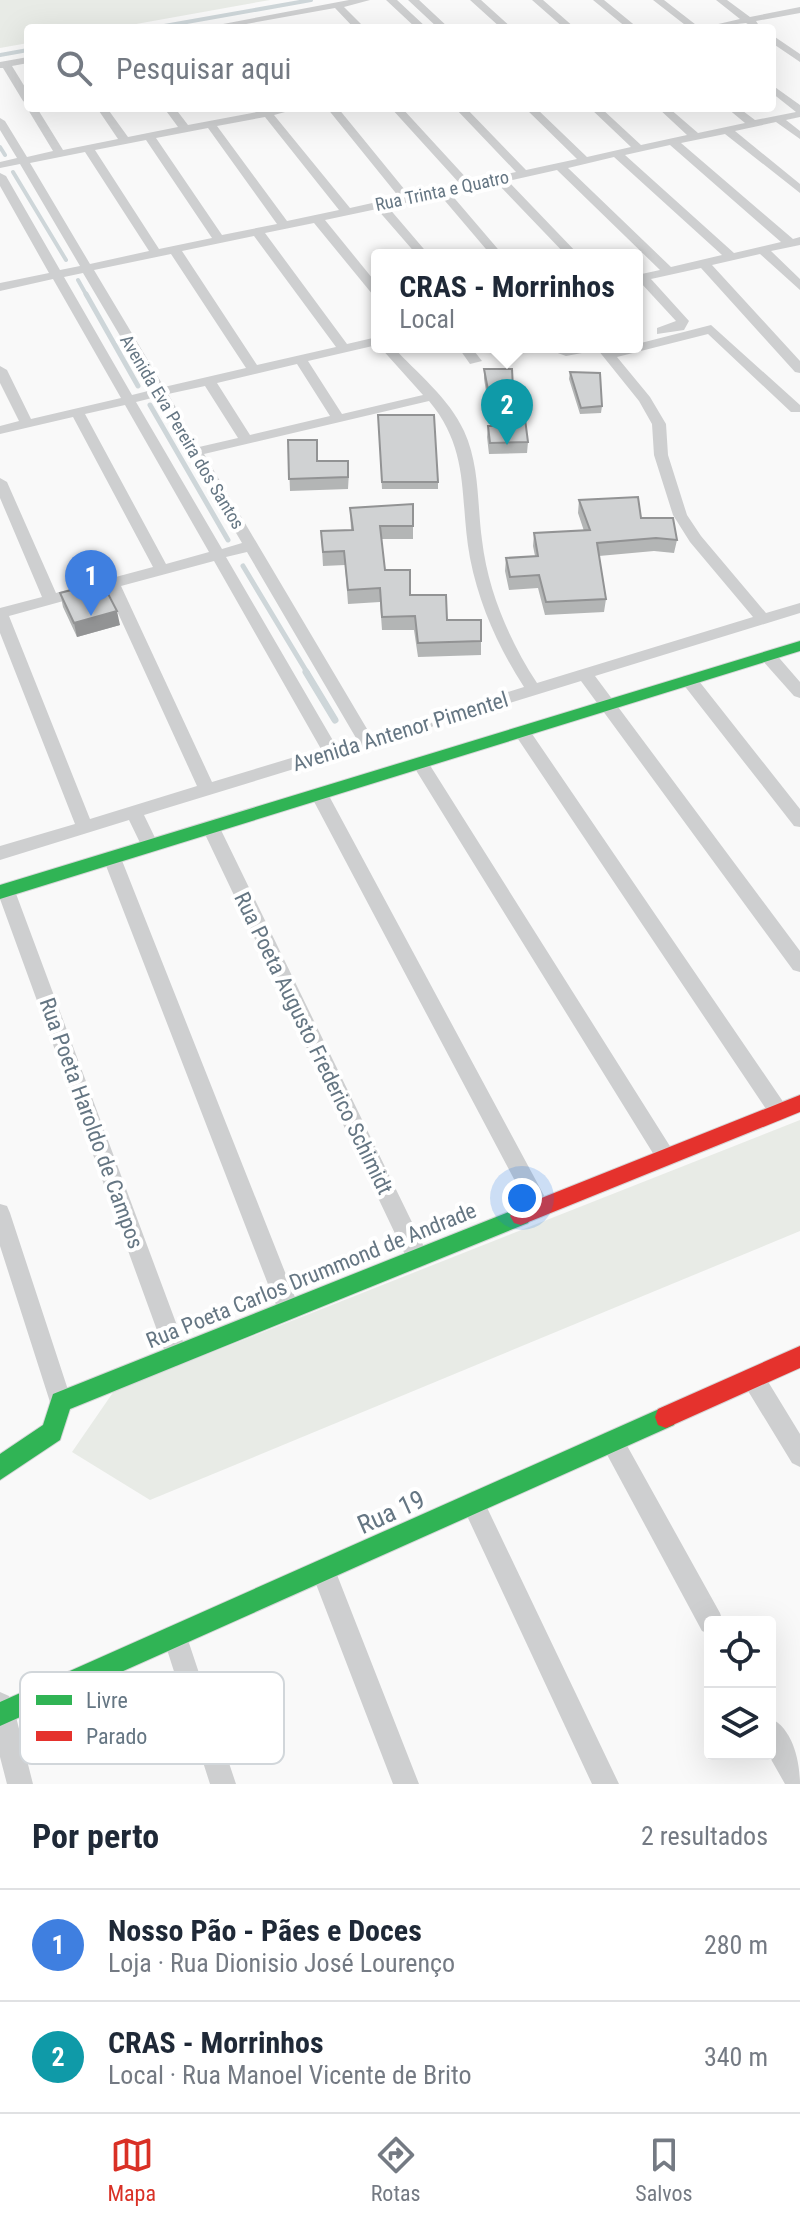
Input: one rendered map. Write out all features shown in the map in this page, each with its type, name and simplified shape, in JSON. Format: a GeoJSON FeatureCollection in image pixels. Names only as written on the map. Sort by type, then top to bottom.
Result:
{"type":"FeatureCollection","features":[{"type":"Feature","properties":{"kind":"street"},"geometry":{"type":"LineString","coordinates":[[240,24],[365,0]]}},
{"type":"Feature","properties":{"kind":"street"},"geometry":{"type":"LineString","coordinates":[[391,0],[418,24]]}},
{"type":"Feature","properties":{"kind":"street"},"geometry":{"type":"LineString","coordinates":[[413,0],[440,24]]}},
{"type":"Feature","properties":{"kind":"street"},"geometry":{"type":"LineString","coordinates":[[475,0],[502,24]]}},
{"type":"Feature","properties":{"kind":"street"},"geometry":{"type":"LineString","coordinates":[[537,0],[565,24]]}},
{"type":"Feature","properties":{"kind":"street"},"geometry":{"type":"LineString","coordinates":[[598,0],[628,24]]}},
{"type":"Feature","properties":{"kind":"street"},"geometry":{"type":"LineString","coordinates":[[658,0],[690,24]]}},
{"type":"Feature","properties":{"kind":"street"},"geometry":{"type":"LineString","coordinates":[[721,0],[754,24]]}},
{"type":"Feature","properties":{"kind":"street"},"geometry":{"type":"LineString","coordinates":[[781,0],[799,11]]}},
{"type":"Feature","properties":{"kind":"street"},"geometry":{"type":"LineString","coordinates":[[337,5],[356,24]]}},
{"type":"Feature","properties":{"kind":"street"},"geometry":{"type":"LineString","coordinates":[[727,24],[799,11]]}},
{"type":"Feature","properties":{"kind":"street"},"geometry":{"type":"LineString","coordinates":[[283,14],[293,24]]}},
{"type":"Feature","properties":{"kind":"street"},"geometry":{"type":"LineString","coordinates":[[776,41],[800,59]]}},
{"type":"Feature","properties":{"kind":"street"},"geometry":{"type":"LineString","coordinates":[[24,61],[3,65],[24,95]]}},
{"type":"Feature","properties":{"kind":"street"},"geometry":{"type":"LineString","coordinates":[[776,91],[800,112]]}},
{"type":"Feature","properties":{"kind":"street"},"geometry":{"type":"LineString","coordinates":[[34,112],[60,154]]}},
{"type":"Feature","properties":{"kind":"street"},"geometry":{"type":"LineString","coordinates":[[105,112],[125,141]]}},
{"type":"Feature","properties":{"kind":"street"},"geometry":{"type":"LineString","coordinates":[[172,112],[185,129]]}},
{"type":"Feature","properties":{"kind":"street"},"geometry":{"type":"LineString","coordinates":[[238,112],[243,118]]}},
{"type":"Feature","properties":{"kind":"street"},"geometry":{"type":"LineString","coordinates":[[0,165],[273,112]]}},
{"type":"Feature","properties":{"kind":"street"},"geometry":{"type":"LineString","coordinates":[[335,112],[406,199]]}},
{"type":"Feature","properties":{"kind":"street"},"geometry":{"type":"LineString","coordinates":[[400,112],[468,186]]}},
{"type":"Feature","properties":{"kind":"street"},"geometry":{"type":"LineString","coordinates":[[464,112],[524,174]]}},
{"type":"Feature","properties":{"kind":"street"},"geometry":{"type":"LineString","coordinates":[[534,112],[585,161]]}},
{"type":"Feature","properties":{"kind":"street"},"geometry":{"type":"LineString","coordinates":[[599,112],[639,149]]}},
{"type":"Feature","properties":{"kind":"street"},"geometry":{"type":"LineString","coordinates":[[668,112],[696,137]]}},
{"type":"Feature","properties":{"kind":"street"},"geometry":{"type":"LineString","coordinates":[[737,112],[753,124]]}},
{"type":"Feature","properties":{"kind":"street","name":"Rua Trinta e Quatro"},"geometry":{"type":"LineString","coordinates":[[4,283],[59,274],[800,112]]}},
{"type":"Feature","properties":{"kind":"street"},"geometry":{"type":"LineString","coordinates":[[267,113],[347,212]]}},
{"type":"Feature","properties":{"kind":"street"},"geometry":{"type":"LineString","coordinates":[[778,119],[800,136]]}},
{"type":"Feature","properties":{"kind":"street","name":"Avenida Eva Pereira dos Santos"},"geometry":{"type":"LineString","coordinates":[[0,121],[366,741]]}},
{"type":"Feature","properties":{"kind":"street"},"geometry":{"type":"LineString","coordinates":[[210,124],[284,225]]}},
{"type":"Feature","properties":{"kind":"street"},"geometry":{"type":"LineString","coordinates":[[727,130],[800,190]]}},
{"type":"Feature","properties":{"kind":"street"},"geometry":{"type":"LineString","coordinates":[[149,136],[219,239]]}},
{"type":"Feature","properties":{"kind":"street"},"geometry":{"type":"LineString","coordinates":[[673,142],[795,242]]}},
{"type":"Feature","properties":{"kind":"street"},"geometry":{"type":"LineString","coordinates":[[88,148],[156,253]]}},
{"type":"Feature","properties":{"kind":"street"},"geometry":{"type":"LineString","coordinates":[[617,154],[731,257]]}},
{"type":"Feature","properties":{"kind":"street"},"geometry":{"type":"LineString","coordinates":[[560,166],[669,272]]}},
{"type":"Feature","properties":{"kind":"street","name":"Avenida Eva Pereira dos Santos"},"geometry":{"type":"LineString","coordinates":[[0,176],[331,752]]}},
{"type":"Feature","properties":{"kind":"street"},"geometry":{"type":"LineString","coordinates":[[500,179],[567,249]]}},
{"type":"Feature","properties":{"kind":"street"},"geometry":{"type":"LineString","coordinates":[[442,191],[492,249]]}},
{"type":"Feature","properties":{"kind":"street"},"geometry":{"type":"LineString","coordinates":[[380,205],[418,249]]}},
{"type":"Feature","properties":{"kind":"street"},"geometry":{"type":"LineString","coordinates":[[317,218],[371,285]]}},
{"type":"Feature","properties":{"kind":"street"},"geometry":{"type":"LineString","coordinates":[[257,231],[344,349]]}},
{"type":"Feature","properties":{"kind":"street"},"geometry":{"type":"LineString","coordinates":[[643,278],[795,242]]}},
{"type":"Feature","properties":{"kind":"street"},"geometry":{"type":"LineString","coordinates":[[174,249],[254,370]]}},
{"type":"Feature","properties":{"kind":"street"},"geometry":{"type":"LineString","coordinates":[[763,250],[800,286]]}},
{"type":"Feature","properties":{"kind":"street"},"geometry":{"type":"LineString","coordinates":[[704,264],[800,369]]}},
{"type":"Feature","properties":{"kind":"street"},"geometry":{"type":"LineString","coordinates":[[643,282],[683,324],[643,335]]}},
{"type":"Feature","properties":{"kind":"street"},"geometry":{"type":"LineString","coordinates":[[643,342],[711,329],[793,407]]}},
{"type":"Feature","properties":{"kind":"street"},"geometry":{"type":"LineString","coordinates":[[0,430],[371,342]]}},
{"type":"Feature","properties":{"kind":"street"},"geometry":{"type":"LineString","coordinates":[[391,353],[455,426],[465,448],[477,555],[492,610],[512,658],[534,690]]}},
{"type":"Feature","properties":{"kind":"street"},"geometry":{"type":"LineString","coordinates":[[469,353],[475,361]]}},
{"type":"Feature","properties":{"kind":"street"},"geometry":{"type":"LineString","coordinates":[[605,353],[645,400],[659,424],[661,455],[680,515],[695,539],[763,619]]}},
{"type":"Feature","properties":{"kind":"street"},"geometry":{"type":"LineString","coordinates":[[300,359],[338,418]]}},
{"type":"Feature","properties":{"kind":"street"},"geometry":{"type":"LineString","coordinates":[[0,370],[27,424]]}},
{"type":"Feature","properties":{"kind":"street"},"geometry":{"type":"LineString","coordinates":[[209,381],[246,440]]}},
{"type":"Feature","properties":{"kind":"street"},"geometry":{"type":"LineString","coordinates":[[195,452],[430,397]]}},
{"type":"Feature","properties":{"kind":"street"},"geometry":{"type":"LineString","coordinates":[[77,412],[162,570]]}},
{"type":"Feature","properties":{"kind":"street"},"geometry":{"type":"LineString","coordinates":[[0,482],[51,599]]}},
{"type":"Feature","properties":{"kind":"street"},"geometry":{"type":"LineString","coordinates":[[85,827],[0,613],[250,546]]}},
{"type":"Feature","properties":{"kind":"street"},"geometry":{"type":"LineString","coordinates":[[112,583],[207,790]]}},
{"type":"Feature","properties":{"kind":"street","name":"Avenida Antenor Pimentel"},"geometry":{"type":"LineString","coordinates":[[0,853],[800,608]]}},
{"type":"Feature","properties":{"kind":"street"},"geometry":{"type":"LineString","coordinates":[[3,892],[800,646]]}},
{"type":"Feature","properties":{"kind":"street"},"geometry":{"type":"LineString","coordinates":[[768,656],[800,692]]}},
{"type":"Feature","properties":{"kind":"street"},"geometry":{"type":"LineString","coordinates":[[585,674],[800,965]]}},
{"type":"Feature","properties":{"kind":"street"},"geometry":{"type":"LineString","coordinates":[[689,680],[800,821]]}},
{"type":"Feature","properties":{"kind":"street"},"geometry":{"type":"LineString","coordinates":[[522,732],[779,1112]]}},
{"type":"Feature","properties":{"kind":"street"},"geometry":{"type":"LineString","coordinates":[[420,763],[666,1157]]}},
{"type":"Feature","properties":{"kind":"street"},"geometry":{"type":"LineString","coordinates":[[319,794],[540,1208]]}},
{"type":"Feature","properties":{"kind":"street"},"geometry":{"type":"LineString","coordinates":[[134,812],[150,846]]}},
{"type":"Feature","properties":{"kind":"street","name":"Rua Poeta Augusto Frederico Schimidt"},"geometry":{"type":"LineString","coordinates":[[211,828],[418,1258]]}},
{"type":"Feature","properties":{"kind":"street"},"geometry":{"type":"LineString","coordinates":[[112,858],[289,1310]]}},
{"type":"Feature","properties":{"kind":"street","name":"Rua Poeta Haroldo de Campos"},"geometry":{"type":"LineString","coordinates":[[3,892],[177,1355]]}},
{"type":"Feature","properties":{"kind":"street","name":"Rua Poeta Carlos Drummond de Andrade"},"geometry":{"type":"LineString","coordinates":[[61,1402],[800,1103]]}},
{"type":"Feature","properties":{"kind":"street"},"geometry":{"type":"LineString","coordinates":[[0,1213],[61,1402],[52,1432],[0,1468]]}},
{"type":"Feature","properties":{"kind":"street","name":"Rua 19"},"geometry":{"type":"LineString","coordinates":[[92,1672],[800,1357]]}},
{"type":"Feature","properties":{"kind":"street"},"geometry":{"type":"LineString","coordinates":[[753,1378],[800,1455]]}},
{"type":"Feature","properties":{"kind":"street"},"geometry":{"type":"LineString","coordinates":[[612,1441],[708,1616]]}},
{"type":"Feature","properties":{"kind":"street"},"geometry":{"type":"LineString","coordinates":[[473,1503],[606,1784]]}},
{"type":"Feature","properties":{"kind":"street"},"geometry":{"type":"LineString","coordinates":[[323,1571],[406,1784]]}},
{"type":"Feature","properties":{"kind":"street"},"geometry":{"type":"LineString","coordinates":[[175,1637],[186,1672]]}},
{"type":"Feature","properties":{"kind":"street","name":"Rua 19"},"geometry":{"type":"LineString","coordinates":[[1,1710],[20,1702]]}},
{"type":"Feature","properties":{"kind":"street"},"geometry":{"type":"LineString","coordinates":[[1,1710],[20,1784]]}},
{"type":"Feature","properties":{"kind":"street"},"geometry":{"type":"LineString","coordinates":[[776,1742],[799,1784]]}},
{"type":"Feature","properties":{"kind":"street"},"geometry":{"type":"LineString","coordinates":[[216,1764],[223,1784]]}},
{"type":"Feature","properties":{"kind":"shaded area"},"geometry":{"type":"Polygon","coordinates":[[[0,0],[270,0],[136,24],[24,24],[24,44],[0,48],[0,0]]]}},
{"type":"Feature","properties":{"kind":"shaded area"},"geometry":{"type":"Polygon","coordinates":[[[800,1120],[800,1231],[150,1500],[72,1452],[114,1391],[800,1120]]]}},
{"type":"Feature","properties":{"kind":"building"},"geometry":{"type":"Polygon","coordinates":[[[484,369],[512,369],[513,388],[521,388],[528,442],[490,443],[488,426],[495,426],[484,369]]]}},
{"type":"Feature","properties":{"kind":"building"},"geometry":{"type":"Polygon","coordinates":[[[570,372],[600,373],[602,406],[581,408],[570,372]]]}},
{"type":"Feature","properties":{"kind":"building"},"geometry":{"type":"Polygon","coordinates":[[[378,415],[434,415],[438,482],[382,482],[378,415]]]}},
{"type":"Feature","properties":{"kind":"building"},"geometry":{"type":"Polygon","coordinates":[[[288,440],[317,440],[317,461],[348,461],[348,477],[289,479],[288,440]]]}},
{"type":"Feature","properties":{"kind":"building"},"geometry":{"type":"Polygon","coordinates":[[[638,497],[641,518],[673,518],[677,540],[656,538],[597,543],[606,599],[546,602],[539,575],[510,577],[506,558],[538,556],[534,533],[590,530],[579,500],[638,497]]]}},
{"type":"Feature","properties":{"kind":"building"},"geometry":{"type":"Polygon","coordinates":[[[413,504],[413,526],[380,526],[385,570],[410,570],[410,595],[446,595],[447,620],[481,620],[481,641],[418,643],[415,616],[382,617],[380,588],[348,590],[344,551],[323,552],[321,531],[353,530],[350,508],[413,504]]]}},
{"type":"Feature","properties":{"kind":"building"},"geometry":{"type":"Polygon","coordinates":[[[102,582],[117,611],[74,623],[60,593],[102,582]]]}},
{"type":"Feature","properties":{"kind":"waterway"},"geometry":{"type":"LineString","coordinates":[[176,24],[311,0]]}},
{"type":"Feature","properties":{"kind":"waterway"},"geometry":{"type":"LineString","coordinates":[[0,55],[24,51]]}},
{"type":"Feature","properties":{"kind":"waterway"},"geometry":{"type":"LineString","coordinates":[[0,147],[5,155]]}},
{"type":"Feature","properties":{"kind":"waterway"},"geometry":{"type":"LineString","coordinates":[[13,172],[66,260]]}},
{"type":"Feature","properties":{"kind":"waterway"},"geometry":{"type":"LineString","coordinates":[[78,280],[87,296]]}},
{"type":"Feature","properties":{"kind":"waterway"},"geometry":{"type":"LineString","coordinates":[[86,294],[138,386]]}},
{"type":"Feature","properties":{"kind":"waterway"},"geometry":{"type":"LineString","coordinates":[[150,405],[228,540]]}},
{"type":"Feature","properties":{"kind":"waterway"},"geometry":{"type":"LineString","coordinates":[[243,566],[308,674]]}},
{"type":"Feature","properties":{"kind":"waterway"},"geometry":{"type":"LineString","coordinates":[[306,672],[335,720]]}},
{"type":"Feature","properties":{"kind":"traffic: fast"},"geometry":{"type":"LineString","coordinates":[[0,892],[800,646]]}},
{"type":"Feature","properties":{"kind":"traffic: fast"},"geometry":{"type":"LineString","coordinates":[[0,1468],[52,1432],[61,1402],[521,1216]]}},
{"type":"Feature","properties":{"kind":"traffic: fast"},"geometry":{"type":"LineString","coordinates":[[96,1672],[666,1417]]}},
{"type":"Feature","properties":{"kind":"traffic: fast"},"geometry":{"type":"LineString","coordinates":[[2,1714],[20,1706]]}},
{"type":"Feature","properties":{"kind":"traffic: jam"},"geometry":{"type":"LineString","coordinates":[[521,1216],[800,1103]]}},
{"type":"Feature","properties":{"kind":"traffic: jam"},"geometry":{"type":"LineString","coordinates":[[666,1417],[800,1357]]}},
{"type":"Feature","properties":{"kind":"place","name":"CRAS - Morrinhos"},"geometry":{"type":"Point","coordinates":[507,445]}},
{"type":"Feature","properties":{"kind":"place","name":"Nosso Pão - Pães e Doces"},"geometry":{"type":"Point","coordinates":[91,616]}}]}
